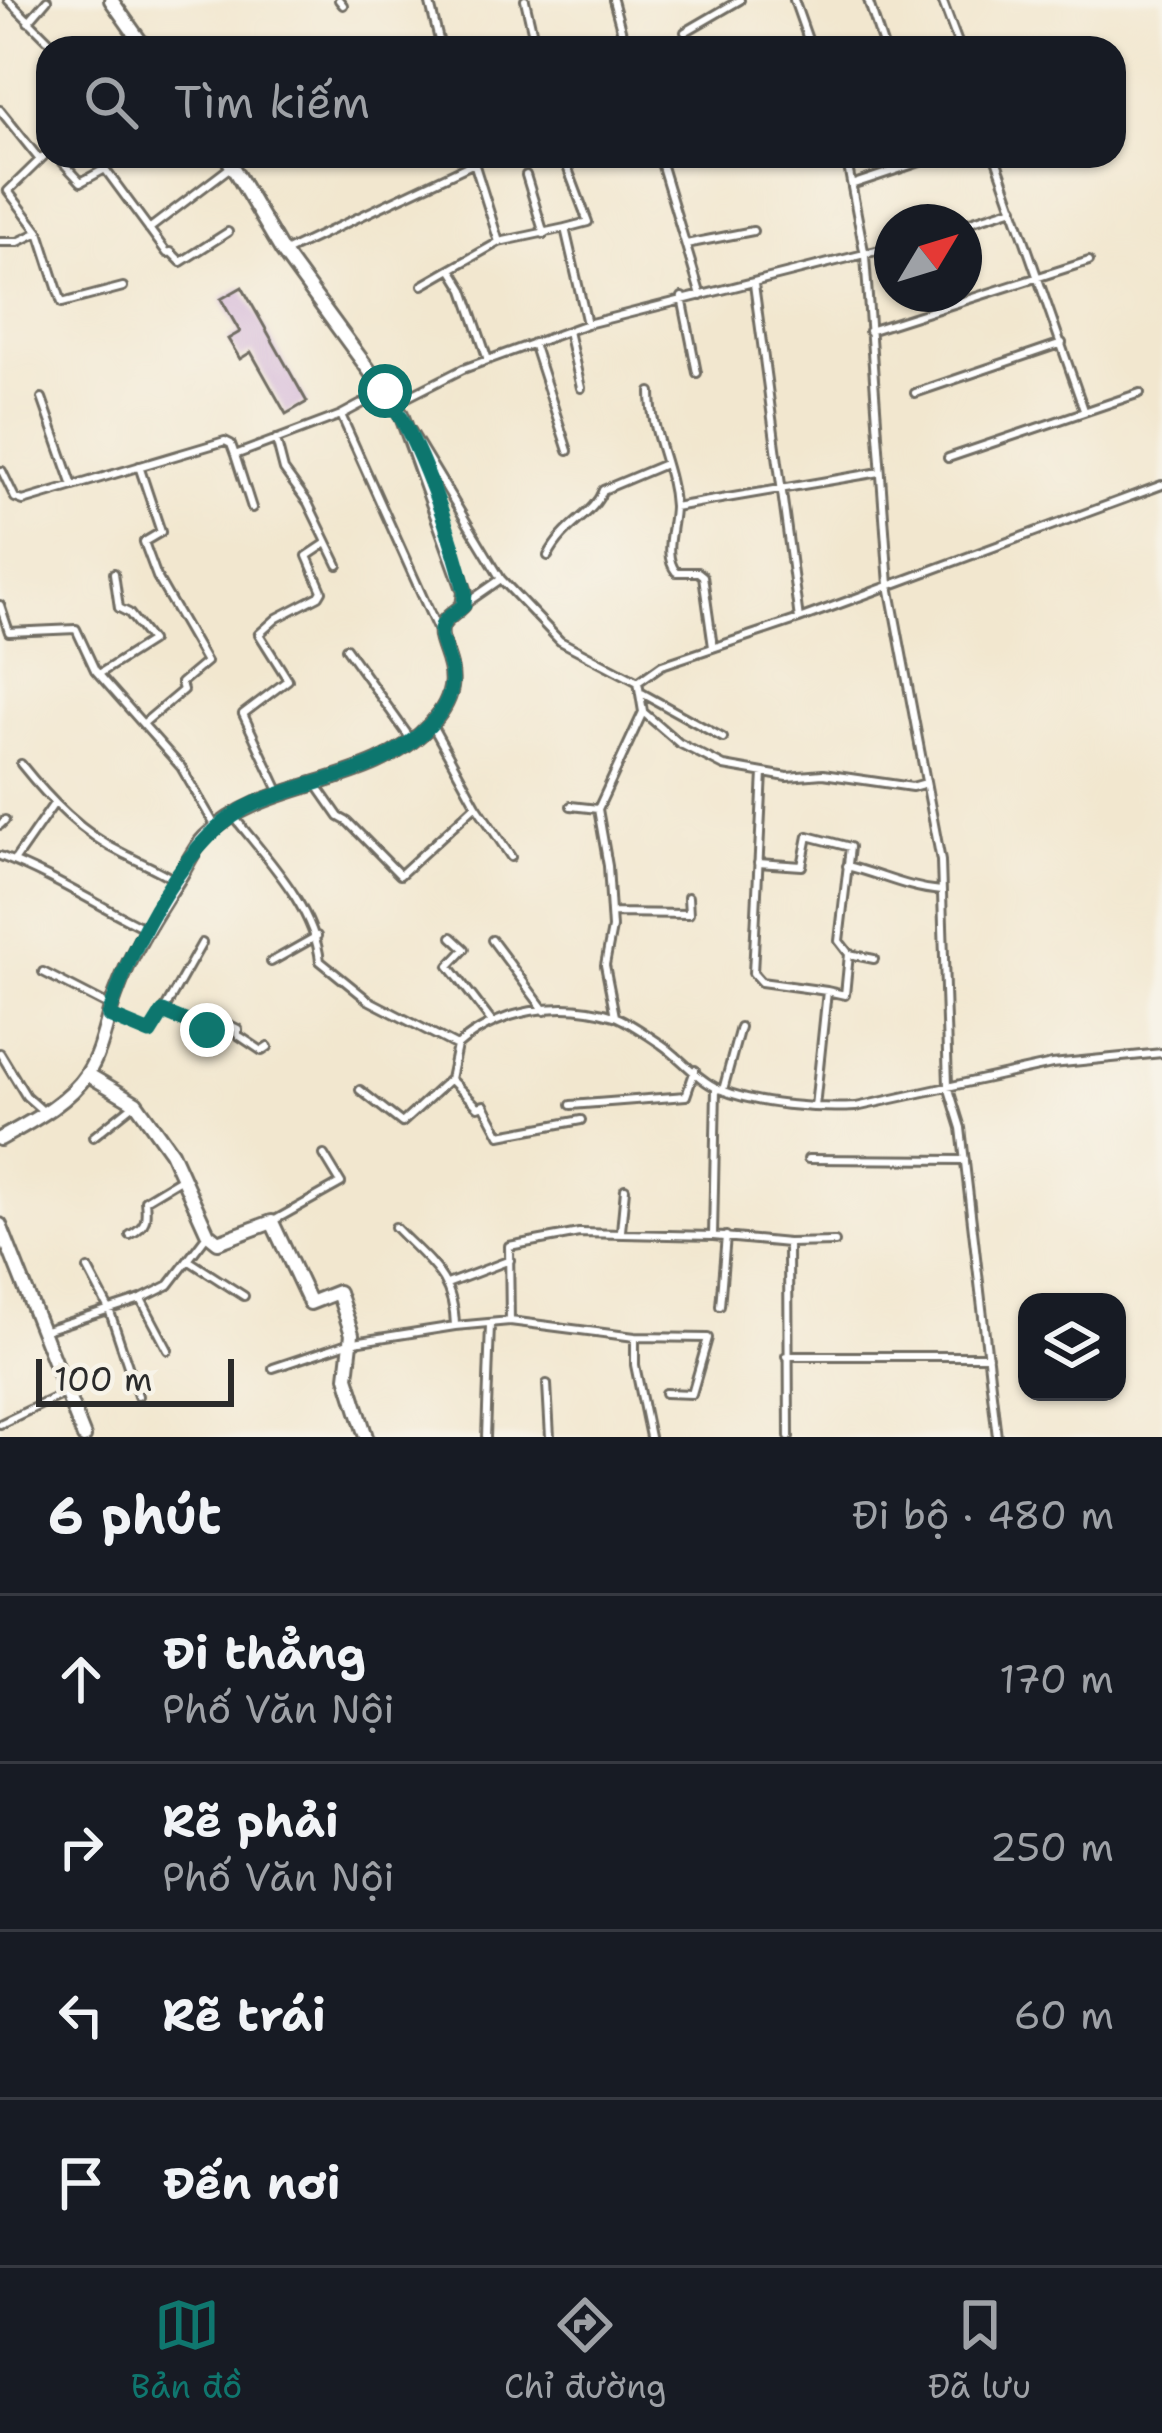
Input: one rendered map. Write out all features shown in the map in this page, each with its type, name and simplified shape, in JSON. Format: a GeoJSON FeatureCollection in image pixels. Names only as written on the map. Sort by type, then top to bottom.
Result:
{"type":"FeatureCollection","features":[{"type":"Feature","properties":{"kind":"street"},"geometry":{"type":"LineString","coordinates":[[111,0],[136,36]]}},
{"type":"Feature","properties":{"kind":"street"},"geometry":{"type":"LineString","coordinates":[[0,1139],[46,1113],[87,1075],[125,967],[201,841],[231,814],[373,765],[412,741],[447,703],[454,676],[440,636],[442,625],[464,605],[460,572],[397,409],[282,250],[254,205],[239,168]]}},
{"type":"Feature","properties":{"kind":"street"},"geometry":{"type":"LineString","coordinates":[[87,1075],[136,1102],[171,1152],[208,1234],[218,1242],[228,1242],[272,1222],[310,1303],[338,1292],[352,1334],[347,1377],[366,1437]]}},
{"type":"Feature","properties":{"kind":"street"},"geometry":{"type":"LineString","coordinates":[[0,1225],[85,1437]]}},
{"type":"Feature","properties":{"kind":"lane"},"geometry":{"type":"LineString","coordinates":[[8,0],[43,36]]}},
{"type":"Feature","properties":{"kind":"lane"},"geometry":{"type":"LineString","coordinates":[[28,22],[47,0]]}},
{"type":"Feature","properties":{"kind":"lane"},"geometry":{"type":"LineString","coordinates":[[429,0],[438,36]]}},
{"type":"Feature","properties":{"kind":"lane"},"geometry":{"type":"LineString","coordinates":[[525,0],[533,36]]}},
{"type":"Feature","properties":{"kind":"lane"},"geometry":{"type":"LineString","coordinates":[[613,0],[623,36]]}},
{"type":"Feature","properties":{"kind":"lane"},"geometry":{"type":"LineString","coordinates":[[685,32],[740,0]]}},
{"type":"Feature","properties":{"kind":"lane"},"geometry":{"type":"LineString","coordinates":[[794,0],[807,36]]}},
{"type":"Feature","properties":{"kind":"lane"},"geometry":{"type":"LineString","coordinates":[[868,0],[880,36]]}},
{"type":"Feature","properties":{"kind":"lane"},"geometry":{"type":"LineString","coordinates":[[942,0],[956,36]]}},
{"type":"Feature","properties":{"kind":"lane"},"geometry":{"type":"LineString","coordinates":[[1,113],[36,155]]}},
{"type":"Feature","properties":{"kind":"lane"},"geometry":{"type":"LineString","coordinates":[[36,164],[8,191],[39,232],[62,303],[123,287]]}},
{"type":"Feature","properties":{"kind":"lane"},"geometry":{"type":"LineString","coordinates":[[68,168],[80,182],[105,169],[167,253],[181,262],[228,232]]}},
{"type":"Feature","properties":{"kind":"lane"},"geometry":{"type":"LineString","coordinates":[[148,229],[224,168]]}},
{"type":"Feature","properties":{"kind":"lane"},"geometry":{"type":"LineString","coordinates":[[290,250],[457,168]]}},
{"type":"Feature","properties":{"kind":"lane"},"geometry":{"type":"LineString","coordinates":[[476,168],[499,242]]}},
{"type":"Feature","properties":{"kind":"lane"},"geometry":{"type":"LineString","coordinates":[[423,285],[499,242],[588,222],[568,168]]}},
{"type":"Feature","properties":{"kind":"lane"},"geometry":{"type":"LineString","coordinates":[[663,168],[701,296]]}},
{"type":"Feature","properties":{"kind":"lane"},"geometry":{"type":"LineString","coordinates":[[849,168],[866,256],[889,585],[941,861],[948,1086],[961,1128],[997,1437]]}},
{"type":"Feature","properties":{"kind":"lane"},"geometry":{"type":"LineString","coordinates":[[854,184],[902,168]]}},
{"type":"Feature","properties":{"kind":"lane"},"geometry":{"type":"LineString","coordinates":[[999,168],[1084,410]]}},
{"type":"Feature","properties":{"kind":"lane"},"geometry":{"type":"LineString","coordinates":[[526,175],[544,234]]}},
{"type":"Feature","properties":{"kind":"lane"},"geometry":{"type":"LineString","coordinates":[[982,218],[1014,208]]}},
{"type":"Feature","properties":{"kind":"lane"},"geometry":{"type":"LineString","coordinates":[[565,228],[587,324]]}},
{"type":"Feature","properties":{"kind":"lane"},"geometry":{"type":"LineString","coordinates":[[686,244],[753,231]]}},
{"type":"Feature","properties":{"kind":"lane"},"geometry":{"type":"LineString","coordinates":[[0,242],[18,242],[39,232]]}},
{"type":"Feature","properties":{"kind":"lane"},"geometry":{"type":"LineString","coordinates":[[638,682],[560,641],[501,579],[397,409],[488,360],[587,324],[874,253]]}},
{"type":"Feature","properties":{"kind":"lane"},"geometry":{"type":"LineString","coordinates":[[869,331],[1089,261]]}},
{"type":"Feature","properties":{"kind":"lane"},"geometry":{"type":"LineString","coordinates":[[452,269],[488,360]]}},
{"type":"Feature","properties":{"kind":"lane"},"geometry":{"type":"LineString","coordinates":[[754,283],[799,619]]}},
{"type":"Feature","properties":{"kind":"lane"},"geometry":{"type":"LineString","coordinates":[[682,297],[697,373]]}},
{"type":"Feature","properties":{"kind":"lane"},"geometry":{"type":"LineString","coordinates":[[568,331],[581,388]]}},
{"type":"Feature","properties":{"kind":"lane"},"geometry":{"type":"LineString","coordinates":[[533,343],[568,451]]}},
{"type":"Feature","properties":{"kind":"lane"},"geometry":{"type":"LineString","coordinates":[[915,393],[1062,343]]}},
{"type":"Feature","properties":{"kind":"lane"},"geometry":{"type":"LineString","coordinates":[[235,454],[341,415],[385,391]]}},
{"type":"Feature","properties":{"kind":"lane"},"geometry":{"type":"LineString","coordinates":[[651,392],[652,427],[674,507],[668,560],[676,572],[704,576],[713,647]]}},
{"type":"Feature","properties":{"kind":"lane"},"geometry":{"type":"LineString","coordinates":[[948,458],[1140,393]]}},
{"type":"Feature","properties":{"kind":"lane"},"geometry":{"type":"LineString","coordinates":[[42,398],[73,486]]}},
{"type":"Feature","properties":{"kind":"lane"},"geometry":{"type":"LineString","coordinates":[[341,415],[440,636]]}},
{"type":"Feature","properties":{"kind":"lane"},"geometry":{"type":"LineString","coordinates":[[276,439],[284,470],[308,503],[338,565]]}},
{"type":"Feature","properties":{"kind":"lane"},"geometry":{"type":"LineString","coordinates":[[2,471],[18,501],[225,441],[231,444],[252,508]]}},
{"type":"Feature","properties":{"kind":"lane"},"geometry":{"type":"LineString","coordinates":[[548,556],[557,537],[598,504],[603,490],[664,464]]}},
{"type":"Feature","properties":{"kind":"lane"},"geometry":{"type":"LineString","coordinates":[[139,466],[161,532],[144,542],[157,577],[206,662],[181,683],[183,690],[145,722]]}},
{"type":"Feature","properties":{"kind":"lane"},"geometry":{"type":"LineString","coordinates":[[674,507],[880,472]]}},
{"type":"Feature","properties":{"kind":"lane"},"geometry":{"type":"LineString","coordinates":[[638,682],[662,665],[1162,485]]}},
{"type":"Feature","properties":{"kind":"lane"},"geometry":{"type":"LineString","coordinates":[[280,795],[244,714],[288,680],[259,634],[277,618],[319,596],[322,591],[307,556],[325,544]]}},
{"type":"Feature","properties":{"kind":"lane"},"geometry":{"type":"LineString","coordinates":[[100,674],[151,641],[129,613],[119,608],[114,573]]}},
{"type":"Feature","properties":{"kind":"lane"},"geometry":{"type":"LineString","coordinates":[[464,605],[501,579]]}},
{"type":"Feature","properties":{"kind":"lane"},"geometry":{"type":"LineString","coordinates":[[0,605],[3,627],[9,632],[76,629],[100,674],[181,767],[216,827]]}},
{"type":"Feature","properties":{"kind":"lane"},"geometry":{"type":"LineString","coordinates":[[346,648],[412,741]]}},
{"type":"Feature","properties":{"kind":"lane"},"geometry":{"type":"LineString","coordinates":[[616,1016],[605,965],[611,913],[598,809],[643,712],[638,682]]}},
{"type":"Feature","properties":{"kind":"lane"},"geometry":{"type":"LineString","coordinates":[[640,692],[723,738]]}},
{"type":"Feature","properties":{"kind":"lane"},"geometry":{"type":"LineString","coordinates":[[643,712],[694,751],[724,766],[787,777],[823,774],[912,787],[926,783]]}},
{"type":"Feature","properties":{"kind":"lane"},"geometry":{"type":"LineString","coordinates":[[431,724],[476,805],[512,857]]}},
{"type":"Feature","properties":{"kind":"lane"},"geometry":{"type":"LineString","coordinates":[[20,764],[54,804],[124,855],[176,881]]}},
{"type":"Feature","properties":{"kind":"lane"},"geometry":{"type":"LineString","coordinates":[[763,772],[752,973],[761,982],[845,995],[849,954]]}},
{"type":"Feature","properties":{"kind":"lane"},"geometry":{"type":"LineString","coordinates":[[316,784],[338,817],[400,874],[476,805]]}},
{"type":"Feature","properties":{"kind":"lane"},"geometry":{"type":"LineString","coordinates":[[14,861],[54,804]]}},
{"type":"Feature","properties":{"kind":"lane"},"geometry":{"type":"LineString","coordinates":[[571,806],[598,809]]}},
{"type":"Feature","properties":{"kind":"lane"},"geometry":{"type":"LineString","coordinates":[[231,814],[317,936],[320,961],[368,1000],[458,1046]]}},
{"type":"Feature","properties":{"kind":"lane"},"geometry":{"type":"LineString","coordinates":[[758,862],[802,866],[808,836],[850,848],[839,941],[849,954],[874,959]]}},
{"type":"Feature","properties":{"kind":"lane"},"geometry":{"type":"LineString","coordinates":[[0,856],[37,869],[81,898],[146,928]]}},
{"type":"Feature","properties":{"kind":"lane"},"geometry":{"type":"LineString","coordinates":[[847,866],[902,887],[942,892]]}},
{"type":"Feature","properties":{"kind":"lane"},"geometry":{"type":"LineString","coordinates":[[611,913],[689,914],[688,898]]}},
{"type":"Feature","properties":{"kind":"lane"},"geometry":{"type":"LineString","coordinates":[[272,962],[317,936]]}},
{"type":"Feature","properties":{"kind":"lane"},"geometry":{"type":"LineString","coordinates":[[452,937],[465,949],[448,966],[491,1021]]}},
{"type":"Feature","properties":{"kind":"lane"},"geometry":{"type":"LineString","coordinates":[[492,940],[545,1010]]}},
{"type":"Feature","properties":{"kind":"lane"},"geometry":{"type":"LineString","coordinates":[[43,972],[150,1033],[202,943]]}},
{"type":"Feature","properties":{"kind":"lane"},"geometry":{"type":"LineString","coordinates":[[815,1107],[827,991]]}},
{"type":"Feature","properties":{"kind":"lane"},"geometry":{"type":"LineString","coordinates":[[360,1090],[402,1124],[450,1078],[458,1046],[491,1021],[545,1010],[616,1016],[719,1089],[815,1107],[856,1107],[1052,1064],[1162,1053]]}},
{"type":"Feature","properties":{"kind":"lane"},"geometry":{"type":"LineString","coordinates":[[163,1012],[207,1030],[218,1019],[238,1029],[238,1035],[262,1051],[268,1047]]}},
{"type":"Feature","properties":{"kind":"lane"},"geometry":{"type":"LineString","coordinates":[[713,1236],[719,1089],[740,1027]]}},
{"type":"Feature","properties":{"kind":"lane"},"geometry":{"type":"LineString","coordinates":[[0,1053],[26,1096],[46,1113]]}},
{"type":"Feature","properties":{"kind":"lane"},"geometry":{"type":"LineString","coordinates":[[571,1105],[686,1096],[694,1070]]}},
{"type":"Feature","properties":{"kind":"lane"},"geometry":{"type":"LineString","coordinates":[[450,1078],[478,1107],[484,1105],[500,1136],[581,1120]]}},
{"type":"Feature","properties":{"kind":"lane"},"geometry":{"type":"LineString","coordinates":[[93,1137],[136,1102]]}},
{"type":"Feature","properties":{"kind":"lane"},"geometry":{"type":"LineString","coordinates":[[272,1222],[341,1183],[324,1156]]}},
{"type":"Feature","properties":{"kind":"lane"},"geometry":{"type":"LineString","coordinates":[[808,1159],[965,1160]]}},
{"type":"Feature","properties":{"kind":"lane"},"geometry":{"type":"LineString","coordinates":[[130,1235],[147,1220],[145,1200],[183,1178]]}},
{"type":"Feature","properties":{"kind":"lane"},"geometry":{"type":"LineString","coordinates":[[622,1231],[625,1189]]}},
{"type":"Feature","properties":{"kind":"lane"},"geometry":{"type":"LineString","coordinates":[[395,1228],[437,1267],[454,1298],[455,1326]]}},
{"type":"Feature","properties":{"kind":"lane"},"geometry":{"type":"LineString","coordinates":[[510,1321],[509,1246],[579,1232],[622,1231],[835,1242]]}},
{"type":"Feature","properties":{"kind":"lane"},"geometry":{"type":"LineString","coordinates":[[42,1331],[170,1285],[208,1234]]}},
{"type":"Feature","properties":{"kind":"lane"},"geometry":{"type":"LineString","coordinates":[[721,1306],[726,1236]]}},
{"type":"Feature","properties":{"kind":"lane"},"geometry":{"type":"LineString","coordinates":[[788,1243],[789,1437]]}},
{"type":"Feature","properties":{"kind":"lane"},"geometry":{"type":"LineString","coordinates":[[188,1260],[244,1296]]}},
{"type":"Feature","properties":{"kind":"lane"},"geometry":{"type":"LineString","coordinates":[[447,1284],[510,1260]]}},
{"type":"Feature","properties":{"kind":"lane"},"geometry":{"type":"LineString","coordinates":[[88,1269],[110,1310],[138,1396]]}},
{"type":"Feature","properties":{"kind":"lane"},"geometry":{"type":"LineString","coordinates":[[141,1299],[168,1350]]}},
{"type":"Feature","properties":{"kind":"lane"},"geometry":{"type":"LineString","coordinates":[[273,1368],[349,1342],[510,1321],[635,1337],[708,1338],[692,1394],[665,1393]]}},
{"type":"Feature","properties":{"kind":"lane"},"geometry":{"type":"LineString","coordinates":[[486,1437],[490,1325]]}},
{"type":"Feature","properties":{"kind":"lane"},"geometry":{"type":"LineString","coordinates":[[635,1337],[635,1365],[650,1437]]}},
{"type":"Feature","properties":{"kind":"lane"},"geometry":{"type":"LineString","coordinates":[[786,1356],[988,1356]]}},
{"type":"Feature","properties":{"kind":"lane"},"geometry":{"type":"LineString","coordinates":[[547,1384],[550,1437]]}},
{"type":"Feature","properties":{"kind":"lane"},"geometry":{"type":"LineString","coordinates":[[0,1424],[67,1393]]}},
{"type":"Feature","properties":{"kind":"building"},"geometry":{"type":"Polygon","coordinates":[[[242,287],[307,402],[286,414],[251,352],[240,359],[228,339],[240,332],[221,299],[242,287]]]}},
{"type":"Feature","properties":{"kind":"route"},"geometry":{"type":"LineString","coordinates":[[207,1030],[163,1012],[150,1033],[109,1016],[125,967],[201,841],[231,814],[373,765],[403,749],[447,703],[454,676],[440,636],[442,625],[464,605],[465,592],[414,445],[401,413],[385,391]]}}]}
